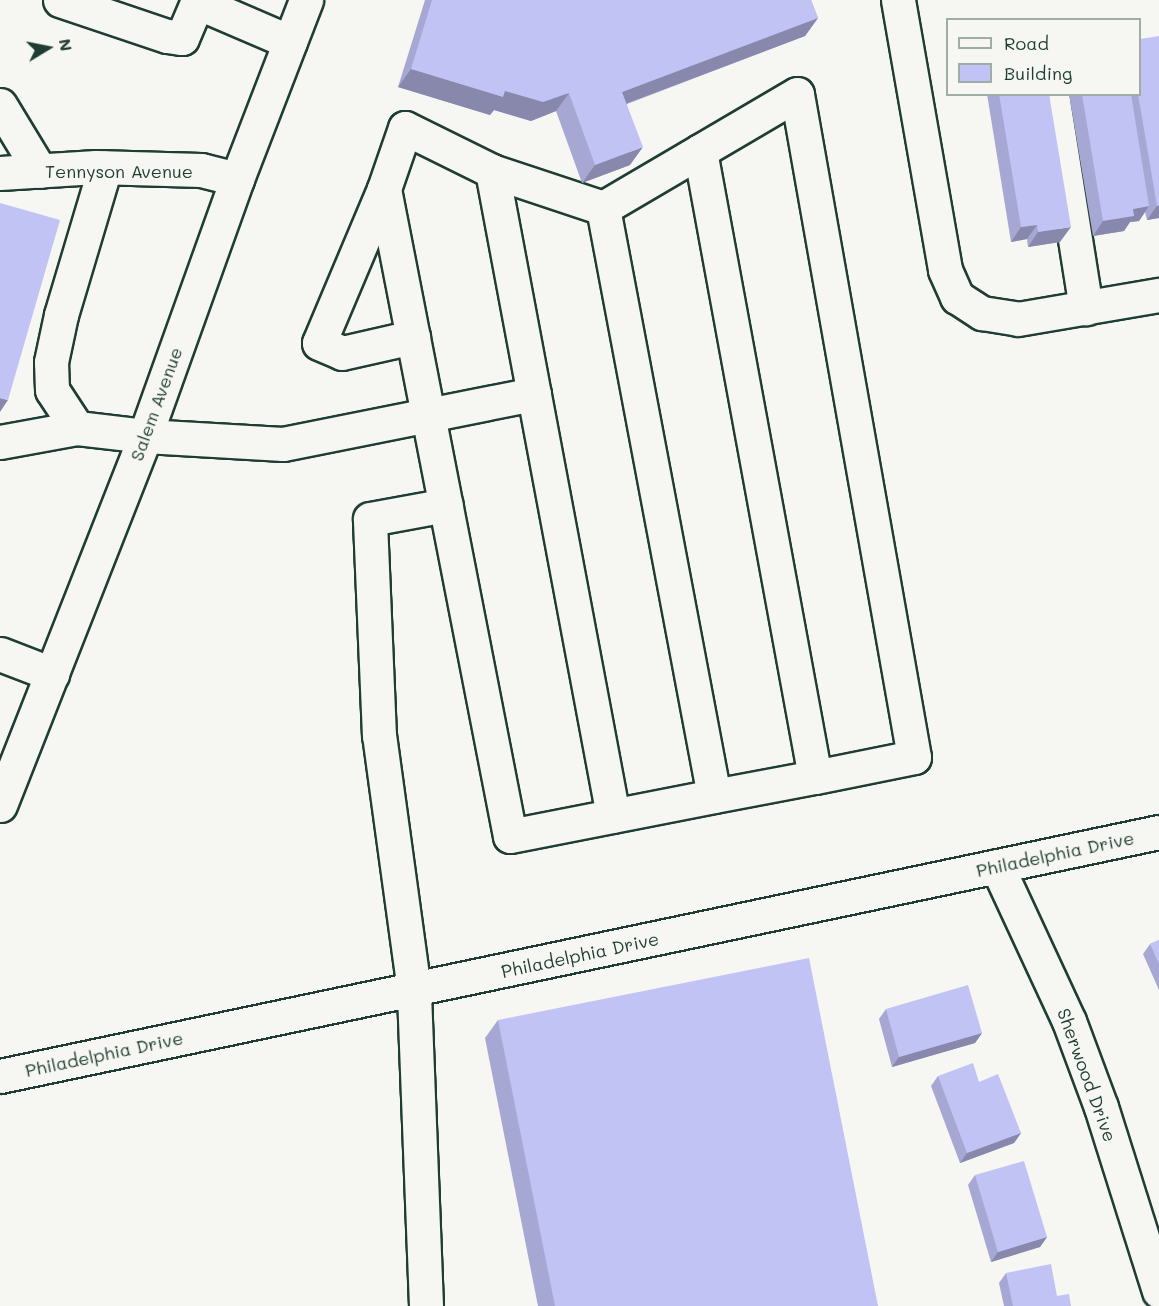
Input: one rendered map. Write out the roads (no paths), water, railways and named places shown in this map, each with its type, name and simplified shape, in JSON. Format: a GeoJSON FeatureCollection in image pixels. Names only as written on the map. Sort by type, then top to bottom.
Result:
{"type":"FeatureCollection","features":[{"type":"Feature","properties":{"kind":"main road"},"geometry":{"type":"LineString","coordinates":[[60,0],[167,36],[182,38],[198,1],[290,42]]}},
{"type":"Feature","properties":{"kind":"main road","name":"Salem Avenue"},"geometry":{"type":"LineString","coordinates":[[0,805],[145,436],[237,179],[306,0]]}},
{"type":"Feature","properties":{"kind":"main road"},"geometry":{"type":"LineString","coordinates":[[898,0],[945,270],[957,297],[982,313],[1018,319],[1159,295]]}},
{"type":"Feature","properties":{"kind":"main road"},"geometry":{"type":"LineString","coordinates":[[384,189],[429,415],[510,836],[914,757],[797,94],[603,208],[492,171],[405,128],[384,189],[319,343],[342,353],[413,337]]}},
{"type":"Feature","properties":{"kind":"main road"},"geometry":{"type":"LineString","coordinates":[[1052,96],[1086,308]]}},
{"type":"Feature","properties":{"kind":"main road"},"geometry":{"type":"LineString","coordinates":[[0,105],[40,171]]}},
{"type":"Feature","properties":{"kind":"main road"},"geometry":{"type":"LineString","coordinates":[[700,151],[815,777]]}},
{"type":"Feature","properties":{"kind":"main road"},"geometry":{"type":"LineString","coordinates":[[77,428],[52,390],[51,362],[61,315],[105,168]]}},
{"type":"Feature","properties":{"kind":"main road","name":"Tennyson Avenue"},"geometry":{"type":"LineString","coordinates":[[0,173],[105,168],[201,170],[237,179]]}},
{"type":"Feature","properties":{"kind":"main road"},"geometry":{"type":"LineString","coordinates":[[492,171],[614,816]]}},
{"type":"Feature","properties":{"kind":"main road"},"geometry":{"type":"LineString","coordinates":[[603,208],[714,796]]}},
{"type":"Feature","properties":{"kind":"main road"},"geometry":{"type":"LineString","coordinates":[[0,442],[77,428],[145,436],[283,444],[534,394]]}},
{"type":"Feature","properties":{"kind":"main road"},"geometry":{"type":"LineString","coordinates":[[426,1306],[414,990],[379,736],[370,519],[446,505]]}},
{"type":"Feature","properties":{"kind":"main road"},"geometry":{"type":"LineString","coordinates":[[0,654],[52,674]]}},
{"type":"Feature","properties":{"kind":"main road","name":"Philadelphia Drive"},"geometry":{"type":"LineString","coordinates":[[0,1076],[1159,832]]}},
{"type":"Feature","properties":{"kind":"main road","name":"Sherwood Drive"},"geometry":{"type":"LineString","coordinates":[[997,866],[1069,1021],[1101,1107],[1159,1291]]}}]}
